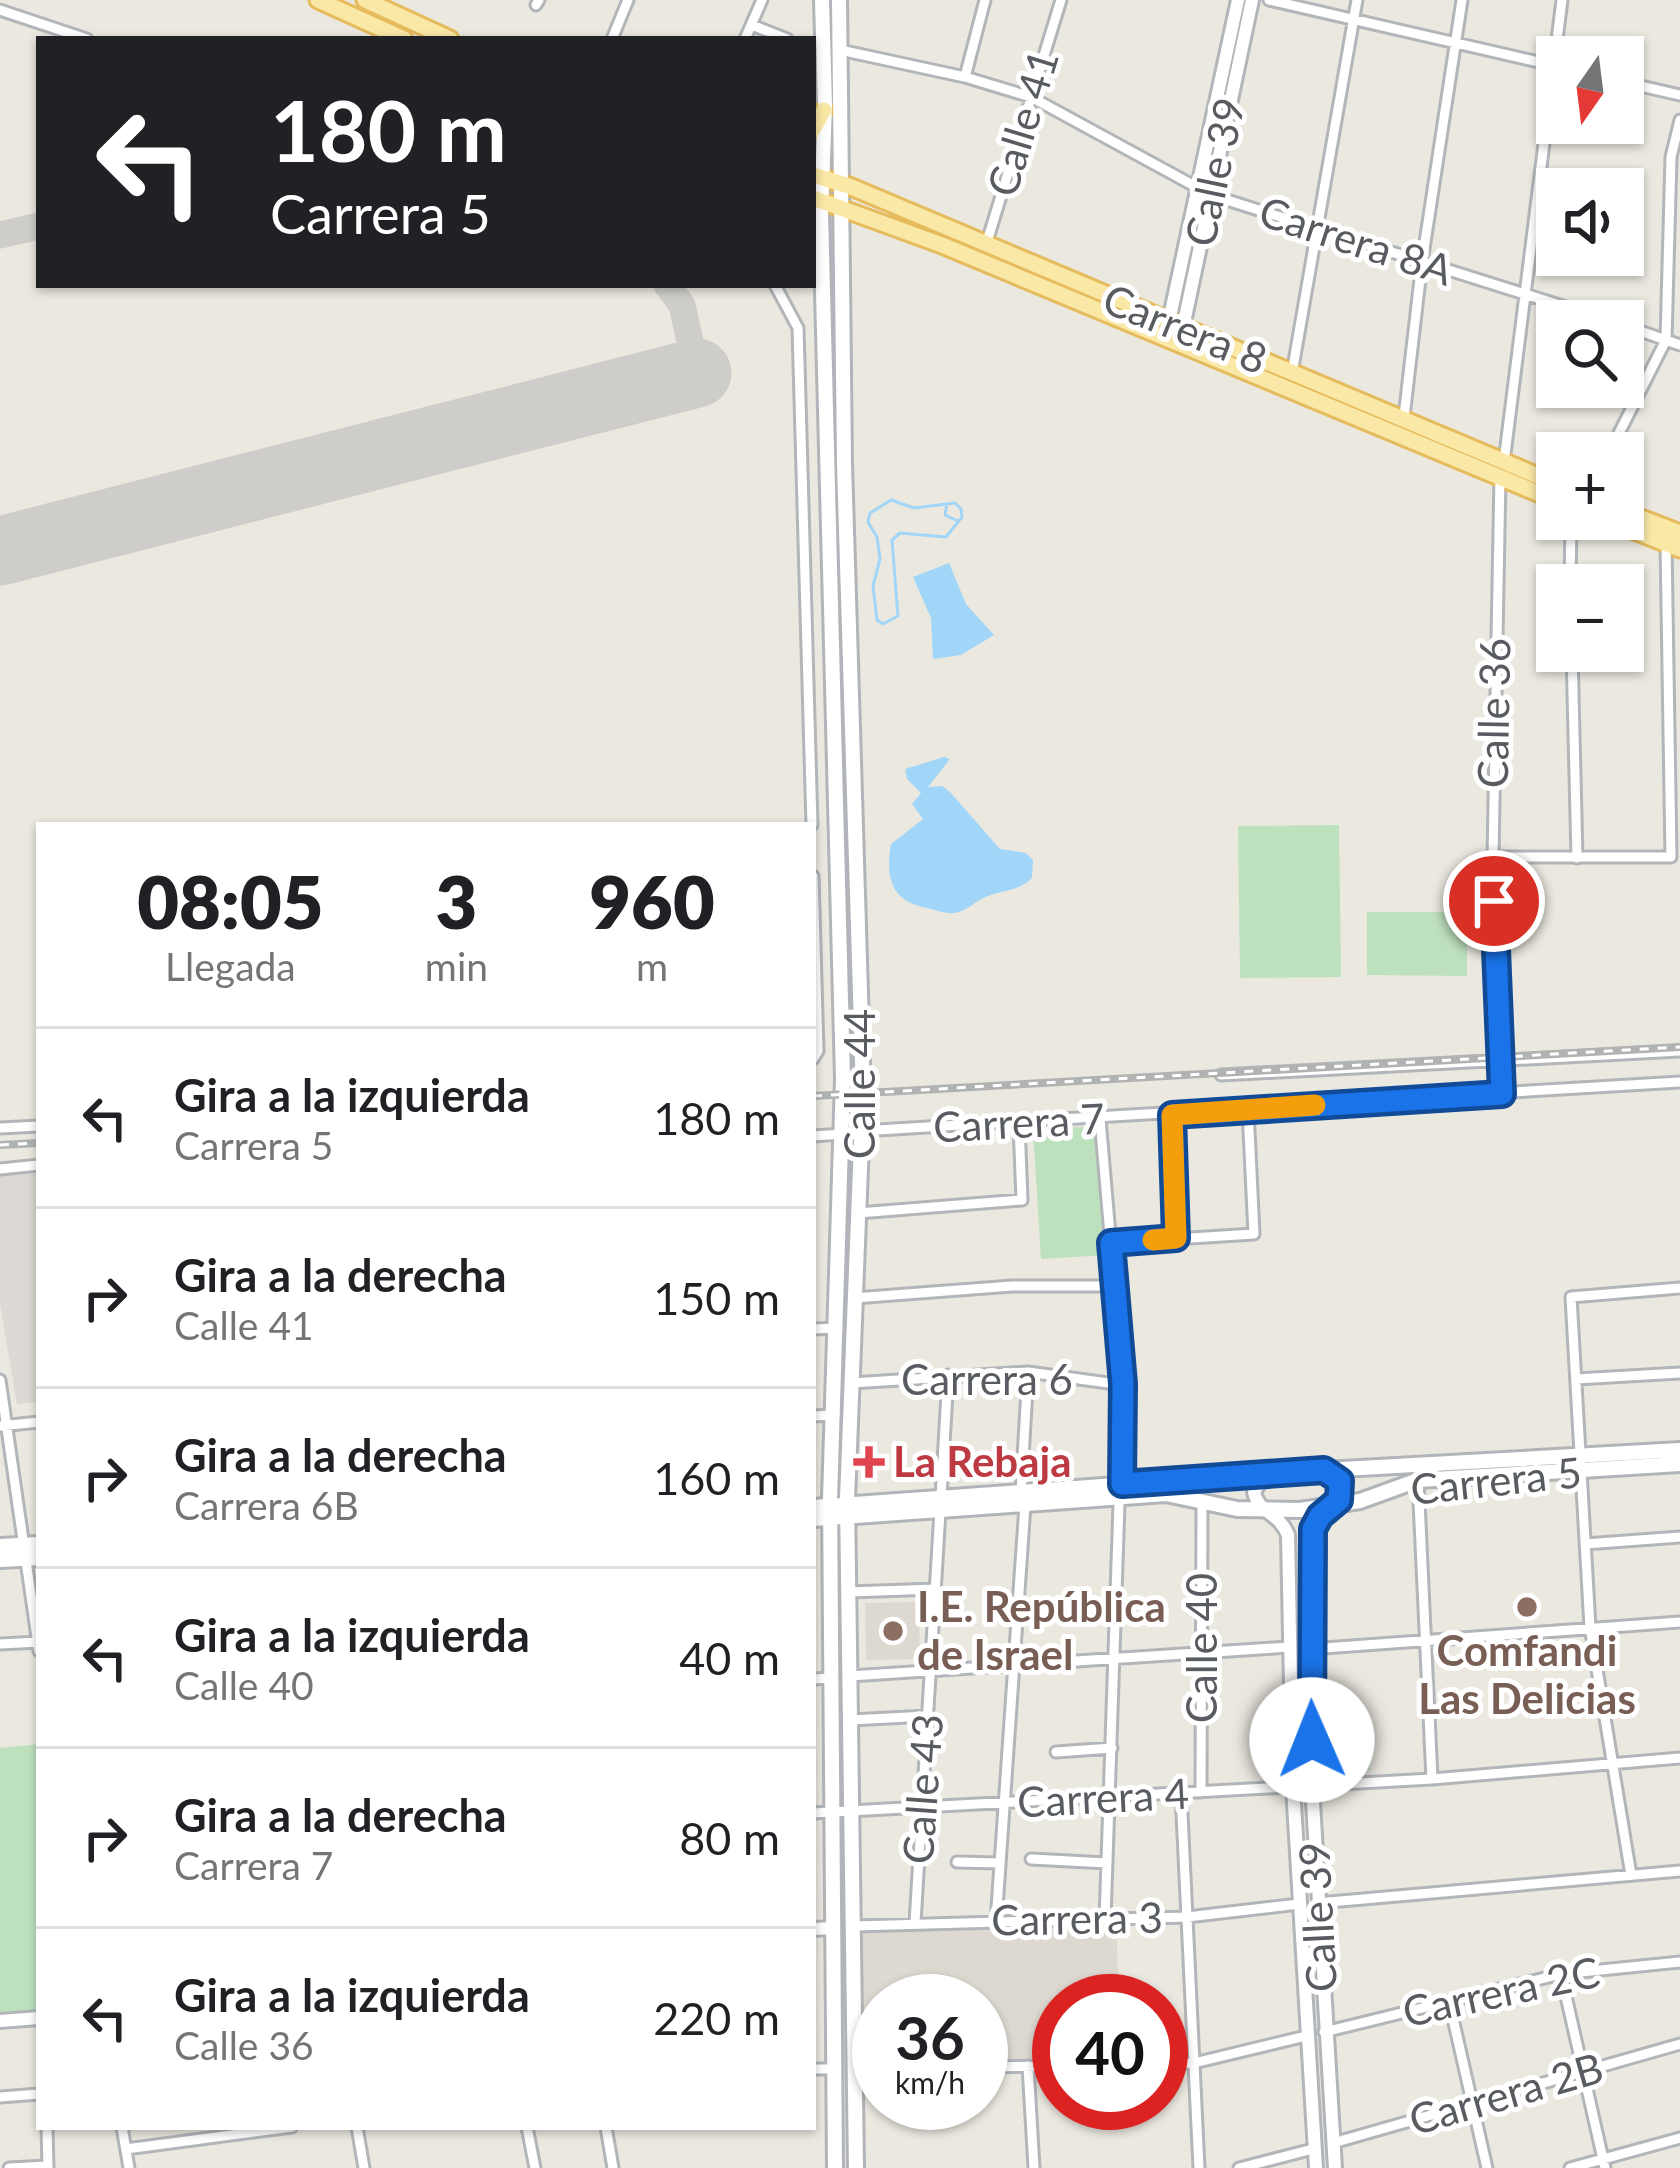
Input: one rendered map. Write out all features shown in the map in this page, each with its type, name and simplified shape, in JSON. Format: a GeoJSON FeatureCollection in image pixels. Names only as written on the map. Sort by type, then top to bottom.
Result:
{"type":"FeatureCollection","features":[{"type":"Feature","properties":{"kind":"main road"},"geometry":{"type":"LineString","coordinates":[[318,0],[397,36]]}},
{"type":"Feature","properties":{"kind":"main road"},"geometry":{"type":"LineString","coordinates":[[365,0],[443,36]]}},
{"type":"Feature","properties":{"kind":"main road","name":"Calle 44"},"geometry":{"type":"LineString","coordinates":[[822,0],[817,51],[824,110],[817,199],[843,1134],[835,1415],[839,1512],[849,1592],[856,1974]]}},
{"type":"Feature","properties":{"kind":"main road","name":"Calle 44"},"geometry":{"type":"LineString","coordinates":[[835,2168],[831,1588],[851,1383],[861,1131],[841,328],[839,0]]}},
{"type":"Feature","properties":{"kind":"main road"},"geometry":{"type":"LineString","coordinates":[[816,125],[824,110]]}},
{"type":"Feature","properties":{"kind":"main road","name":"Carrera 8"},"geometry":{"type":"LineString","coordinates":[[817,176],[986,245],[1174,334],[1404,417],[1536,488]]}},
{"type":"Feature","properties":{"kind":"main road","name":"Carrera 8"},"geometry":{"type":"LineString","coordinates":[[817,199],[1174,334],[1502,469],[1536,478]]}},
{"type":"Feature","properties":{"kind":"main road"},"geometry":{"type":"LineString","coordinates":[[1644,524],[1675,542]]}},
{"type":"Feature","properties":{"kind":"main road"},"geometry":{"type":"LineString","coordinates":[[1644,532],[1675,542]]}},
{"type":"Feature","properties":{"kind":"main road","name":"Carrera 5"},"geometry":{"type":"LineString","coordinates":[[1122,1491],[1166,1493],[1202,1504],[1269,1511],[1335,1506],[1418,1480],[1680,1450]]}},
{"type":"Feature","properties":{"kind":"main road","name":"Carrera 5"},"geometry":{"type":"LineString","coordinates":[[816,1519],[839,1512],[1324,1470],[1680,1464]]}},
{"type":"Feature","properties":{"kind":"main road","name":"Carrera 5"},"geometry":{"type":"LineString","coordinates":[[816,1508],[839,1512]]}},
{"type":"Feature","properties":{"kind":"main road"},"geometry":{"type":"LineString","coordinates":[[0,1546],[32,1551]]}},
{"type":"Feature","properties":{"kind":"main road"},"geometry":{"type":"LineString","coordinates":[[0,1560],[32,1551]]}},
{"type":"Feature","properties":{"kind":"main road"},"geometry":{"type":"LineString","coordinates":[[835,2133],[856,2132]]}},
{"type":"Feature","properties":{"kind":"main road","name":"Calle 44"},"geometry":{"type":"LineString","coordinates":[[856,2132],[856,2168]]}},
{"type":"Feature","properties":{"kind":"street"},"geometry":{"type":"LineString","coordinates":[[613,36],[628,0]]}},
{"type":"Feature","properties":{"kind":"street"},"geometry":{"type":"LineString","coordinates":[[746,36],[762,0]]}},
{"type":"Feature","properties":{"kind":"street"},"geometry":{"type":"LineString","coordinates":[[965,77],[985,0]]}},
{"type":"Feature","properties":{"kind":"street","name":"Calle 41"},"geometry":{"type":"LineString","coordinates":[[986,245],[1060,0]]}},
{"type":"Feature","properties":{"kind":"street","name":"Calle 39"},"geometry":{"type":"LineString","coordinates":[[1174,334],[1238,0]]}},
{"type":"Feature","properties":{"kind":"street","name":"Calle 39"},"geometry":{"type":"LineString","coordinates":[[1204,192],[1252,0]]}},
{"type":"Feature","properties":{"kind":"street"},"geometry":{"type":"LineString","coordinates":[[1269,0],[1536,62]]}},
{"type":"Feature","properties":{"kind":"street"},"geometry":{"type":"LineString","coordinates":[[1292,373],[1358,0]]}},
{"type":"Feature","properties":{"kind":"street"},"geometry":{"type":"LineString","coordinates":[[1404,417],[1462,0]]}},
{"type":"Feature","properties":{"kind":"street","name":"Calle 36"},"geometry":{"type":"LineString","coordinates":[[1558,36],[1562,0]]}},
{"type":"Feature","properties":{"kind":"street"},"geometry":{"type":"LineString","coordinates":[[0,10],[78,36]]}},
{"type":"Feature","properties":{"kind":"street"},"geometry":{"type":"LineString","coordinates":[[752,25],[780,36]]}},
{"type":"Feature","properties":{"kind":"street","name":"Carrera 8A"},"geometry":{"type":"LineString","coordinates":[[840,50],[965,77],[1031,97],[1204,192],[1548,300]]}},
{"type":"Feature","properties":{"kind":"street"},"geometry":{"type":"LineString","coordinates":[[1644,87],[1680,95]]}},
{"type":"Feature","properties":{"kind":"street"},"geometry":{"type":"LineString","coordinates":[[1620,432],[1666,340],[1671,158],[1680,120]]}},
{"type":"Feature","properties":{"kind":"street","name":"Calle 36"},"geometry":{"type":"LineString","coordinates":[[1502,1094],[1492,705],[1502,469],[1545,144]]}},
{"type":"Feature","properties":{"kind":"street"},"geometry":{"type":"LineString","coordinates":[[777,288],[798,328],[812,822]]}},
{"type":"Feature","properties":{"kind":"street"},"geometry":{"type":"LineString","coordinates":[[1644,333],[1680,345]]}},
{"type":"Feature","properties":{"kind":"street"},"geometry":{"type":"LineString","coordinates":[[1493,857],[1671,857],[1675,542]]}},
{"type":"Feature","properties":{"kind":"street"},"geometry":{"type":"LineString","coordinates":[[1573,672],[1577,858]]}},
{"type":"Feature","properties":{"kind":"street"},"geometry":{"type":"LineString","coordinates":[[816,981],[816,1055]]}},
{"type":"Feature","properties":{"kind":"street"},"geometry":{"type":"LineString","coordinates":[[1221,1075],[1680,1051]]}},
{"type":"Feature","properties":{"kind":"street","name":"Carrera 7"},"geometry":{"type":"LineString","coordinates":[[861,1131],[1680,1082]]}},
{"type":"Feature","properties":{"kind":"street"},"geometry":{"type":"LineString","coordinates":[[1111,1243],[1254,1234],[1248,1110]]}},
{"type":"Feature","properties":{"kind":"street"},"geometry":{"type":"LineString","coordinates":[[1172,1115],[1176,1238]]}},
{"type":"Feature","properties":{"kind":"street"},"geometry":{"type":"LineString","coordinates":[[1100,1119],[1123,1384],[1105,1920]]}},
{"type":"Feature","properties":{"kind":"street"},"geometry":{"type":"LineString","coordinates":[[858,1213],[1022,1200],[1019,1124]]}},
{"type":"Feature","properties":{"kind":"street"},"geometry":{"type":"LineString","coordinates":[[0,1128],[36,1126]]}},
{"type":"Feature","properties":{"kind":"street"},"geometry":{"type":"LineString","coordinates":[[816,1136],[843,1134]]}},
{"type":"Feature","properties":{"kind":"street"},"geometry":{"type":"LineString","coordinates":[[0,1169],[36,1165]]}},
{"type":"Feature","properties":{"kind":"street"},"geometry":{"type":"LineString","coordinates":[[854,1298],[1012,1286],[1114,1286]]}},
{"type":"Feature","properties":{"kind":"street"},"geometry":{"type":"LineString","coordinates":[[1631,1875],[1589,1628],[1571,1297],[1680,1288]]}},
{"type":"Feature","properties":{"kind":"street"},"geometry":{"type":"LineString","coordinates":[[816,1329],[838,1328]]}},
{"type":"Feature","properties":{"kind":"street"},"geometry":{"type":"LineString","coordinates":[[996,1922],[1028,1372]]}},
{"type":"Feature","properties":{"kind":"street","name":"Carrera 6"},"geometry":{"type":"LineString","coordinates":[[851,1383],[1028,1372],[1123,1384]]}},
{"type":"Feature","properties":{"kind":"street"},"geometry":{"type":"LineString","coordinates":[[1576,1379],[1680,1372]]}},
{"type":"Feature","properties":{"kind":"street","name":"Calle 43"},"geometry":{"type":"LineString","coordinates":[[915,1923],[948,1375]]}},
{"type":"Feature","properties":{"kind":"street"},"geometry":{"type":"LineString","coordinates":[[0,1380],[3,1426],[32,1551],[36,1614]]}},
{"type":"Feature","properties":{"kind":"street"},"geometry":{"type":"LineString","coordinates":[[816,1416],[835,1415]]}},
{"type":"Feature","properties":{"kind":"street"},"geometry":{"type":"LineString","coordinates":[[3,1426],[36,1422]]}},
{"type":"Feature","properties":{"kind":"street"},"geometry":{"type":"LineString","coordinates":[[1324,1470],[1340,1481],[1342,1494],[1335,1506]]}},
{"type":"Feature","properties":{"kind":"street","name":"Calle 39"},"geometry":{"type":"LineString","coordinates":[[1272,1474],[1257,1483],[1254,1492],[1256,1501],[1281,1519],[1288,1535],[1293,1787],[1316,2168]]}},
{"type":"Feature","properties":{"kind":"street"},"geometry":{"type":"LineString","coordinates":[[1418,1480],[1432,1779]]}},
{"type":"Feature","properties":{"kind":"street","name":"Calle 40"},"geometry":{"type":"LineString","coordinates":[[1201,1792],[1202,1504]]}},
{"type":"Feature","properties":{"kind":"street","name":"Calle 39"},"geometry":{"type":"LineString","coordinates":[[1335,1506],[1320,1516],[1313,1529],[1310,1649],[1312,1786],[1335,2168]]}},
{"type":"Feature","properties":{"kind":"street"},"geometry":{"type":"LineString","coordinates":[[1585,1544],[1680,1538]]}},
{"type":"Feature","properties":{"kind":"street"},"geometry":{"type":"LineString","coordinates":[[816,1589],[831,1588]]}},
{"type":"Feature","properties":{"kind":"street"},"geometry":{"type":"LineString","coordinates":[[849,1592],[936,1589]]}},
{"type":"Feature","properties":{"kind":"street"},"geometry":{"type":"LineString","coordinates":[[1310,1649],[1680,1622]]}},
{"type":"Feature","properties":{"kind":"street"},"geometry":{"type":"LineString","coordinates":[[0,1644],[36,1645]]}},
{"type":"Feature","properties":{"kind":"street"},"geometry":{"type":"LineString","coordinates":[[850,1676],[1289,1647]]}},
{"type":"Feature","properties":{"kind":"street"},"geometry":{"type":"LineString","coordinates":[[816,1679],[832,1678]]}},
{"type":"Feature","properties":{"kind":"street"},"geometry":{"type":"LineString","coordinates":[[850,1720],[928,1716]]}},
{"type":"Feature","properties":{"kind":"street"},"geometry":{"type":"LineString","coordinates":[[1056,1752],[1112,1748]]}},
{"type":"Feature","properties":{"kind":"street","name":"Carrera 4"},"geometry":{"type":"LineString","coordinates":[[816,1814],[1432,1779],[1680,1758]]}},
{"type":"Feature","properties":{"kind":"street"},"geometry":{"type":"LineString","coordinates":[[1181,1793],[1199,2168]]}},
{"type":"Feature","properties":{"kind":"street"},"geometry":{"type":"LineString","coordinates":[[1031,1859],[1107,1863]]}},
{"type":"Feature","properties":{"kind":"street"},"geometry":{"type":"LineString","coordinates":[[957,1862],[1000,1863]]}},
{"type":"Feature","properties":{"kind":"street"},"geometry":{"type":"LineString","coordinates":[[1318,1904],[1680,1871]]}},
{"type":"Feature","properties":{"kind":"street","name":"Carrera 3"},"geometry":{"type":"LineString","coordinates":[[855,1926],[1187,1916],[1300,1904]]}},
{"type":"Feature","properties":{"kind":"street"},"geometry":{"type":"LineString","coordinates":[[816,1928],[834,1928]]}},
{"type":"Feature","properties":{"kind":"street","name":"Carrera 2C"},"geometry":{"type":"LineString","coordinates":[[1324,2032],[1561,1973],[1680,1962]]}},
{"type":"Feature","properties":{"kind":"street"},"geometry":{"type":"LineString","coordinates":[[1561,1973],[1603,2164]]}},
{"type":"Feature","properties":{"kind":"street"},"geometry":{"type":"LineString","coordinates":[[1449,2001],[1487,2168]]}},
{"type":"Feature","properties":{"kind":"street"},"geometry":{"type":"LineString","coordinates":[[0,2021],[36,2018]]}},
{"type":"Feature","properties":{"kind":"street"},"geometry":{"type":"LineString","coordinates":[[1188,2063],[1306,2036]]}},
{"type":"Feature","properties":{"kind":"street","name":"Carrera 2B"},"geometry":{"type":"LineString","coordinates":[[1332,2143],[1680,2044]]}},
{"type":"Feature","properties":{"kind":"street"},"geometry":{"type":"LineString","coordinates":[[1008,2066],[1032,2066]]}},
{"type":"Feature","properties":{"kind":"street"},"geometry":{"type":"LineString","coordinates":[[1028,2066],[1034,2168]]}},
{"type":"Feature","properties":{"kind":"street"},"geometry":{"type":"LineString","coordinates":[[816,2069],[834,2069]]}},
{"type":"Feature","properties":{"kind":"street"},"geometry":{"type":"LineString","coordinates":[[0,2097],[36,2095]]}},
{"type":"Feature","properties":{"kind":"street"},"geometry":{"type":"LineString","coordinates":[[9,2168],[48,2167],[47,2130]]}},
{"type":"Feature","properties":{"kind":"street"},"geometry":{"type":"LineString","coordinates":[[123,2130],[129,2168]]}},
{"type":"Feature","properties":{"kind":"street"},"geometry":{"type":"LineString","coordinates":[[126,2149],[269,2130]]}},
{"type":"Feature","properties":{"kind":"street"},"geometry":{"type":"LineString","coordinates":[[358,2130],[364,2168]]}},
{"type":"Feature","properties":{"kind":"street"},"geometry":{"type":"LineString","coordinates":[[528,2130],[535,2168]]}},
{"type":"Feature","properties":{"kind":"street"},"geometry":{"type":"LineString","coordinates":[[607,2130],[613,2168]]}},
{"type":"Feature","properties":{"kind":"street"},"geometry":{"type":"LineString","coordinates":[[1570,2168],[1603,2164],[1680,2138]]}},
{"type":"Feature","properties":{"kind":"street"},"geometry":{"type":"LineString","coordinates":[[1239,2168],[1313,2150]]}},
{"type":"Feature","properties":{"kind":"shaded area"},"geometry":{"type":"Polygon","coordinates":[[[36,1171],[36,1402],[17,1404],[0,1304],[0,1174],[36,1171]]]}},
{"type":"Feature","properties":{"kind":"shaded area","name":"I.E. República de Israel"},"geometry":{"type":"Polygon","coordinates":[[[919,1602],[920,1659],[866,1660],[865,1603],[919,1602]]]}},
{"type":"Feature","properties":{"kind":"shaded area"},"geometry":{"type":"Polygon","coordinates":[[[1116,1922],[1118,1974],[1032,1974],[1032,2061],[1008,2061],[1008,1974],[859,1974],[858,1929],[1116,1922]]]}},
{"type":"Feature","properties":{"kind":"green space"},"geometry":{"type":"Polygon","coordinates":[[[1339,825],[1341,977],[1240,978],[1238,826],[1339,825]]]}},
{"type":"Feature","properties":{"kind":"green space"},"geometry":{"type":"Polygon","coordinates":[[[1367,912],[1467,912],[1467,976],[1367,975],[1367,912]]]}},
{"type":"Feature","properties":{"kind":"green space"},"geometry":{"type":"Polygon","coordinates":[[[1098,1126],[1107,1255],[1041,1259],[1033,1130],[1098,1126]]]}},
{"type":"Feature","properties":{"kind":"green space"},"geometry":{"type":"Polygon","coordinates":[[[1354,1726],[1370,1727],[1370,1770],[1322,1773],[1320,1739],[1353,1738],[1354,1726]]]}},
{"type":"Feature","properties":{"kind":"green space"},"geometry":{"type":"Polygon","coordinates":[[[36,1744],[36,2018],[0,2021],[0,1748],[36,1744]]]}},
{"type":"Feature","properties":{"kind":"water"},"geometry":{"type":"Polygon","coordinates":[[[949,563],[966,604],[994,635],[961,655],[933,659],[931,618],[913,577],[949,563]]]}},
{"type":"Feature","properties":{"kind":"water"},"geometry":{"type":"Polygon","coordinates":[[[950,759],[928,787],[942,786],[950,792],[1000,849],[1026,853],[1033,860],[1032,878],[1027,882],[955,913],[905,900],[893,886],[889,867],[891,844],[923,819],[912,804],[921,793],[907,779],[905,769],[950,759]]]}},
{"type":"Feature","properties":{"kind":"waterway"},"geometry":{"type":"LineString","coordinates":[[891,500],[914,508],[955,503],[962,517],[946,537],[900,533],[892,540],[898,616],[883,624],[877,620],[873,586],[880,559],[877,537],[868,522],[870,513],[891,500]]}},
{"type":"Feature","properties":{"kind":"waterway"},"geometry":{"type":"LineString","coordinates":[[947,504],[945,515],[958,521]]}},
{"type":"Feature","properties":{"kind":"taxiway"},"geometry":{"type":"LineString","coordinates":[[0,235],[36,227]]}},
{"type":"Feature","properties":{"kind":"taxiway"},"geometry":{"type":"LineString","coordinates":[[669,288],[682,305],[697,373]]}},
{"type":"Feature","properties":{"kind":"runway"},"geometry":{"type":"LineString","coordinates":[[0,551],[697,373]]}},
{"type":"Feature","properties":{"kind":"railway"},"geometry":{"type":"LineString","coordinates":[[816,1096],[1680,1047]]}},
{"type":"Feature","properties":{"kind":"railway"},"geometry":{"type":"LineString","coordinates":[[0,1145],[36,1143]]}},
{"type":"Feature","properties":{"kind":"slow traffic"},"geometry":{"type":"LineString","coordinates":[[1153,1240],[1176,1238],[1172,1115],[1315,1105]]}},
{"type":"Feature","properties":{"kind":"place","name":"La Rebaja"},"geometry":{"type":"Point","coordinates":[869,1462]}},
{"type":"Feature","properties":{"kind":"place","name":"Comfandi Las Delicias"},"geometry":{"type":"Point","coordinates":[1527,1607]}},
{"type":"Feature","properties":{"kind":"place","name":"I.E. República de Israel"},"geometry":{"type":"Point","coordinates":[893,1631]}},
{"type":"Feature","properties":{"kind":"route"},"geometry":{"type":"LineString","coordinates":[[1312,1740],[1313,1529],[1339,1500],[1340,1481],[1324,1470],[1122,1484],[1123,1384],[1111,1243],[1176,1238],[1172,1115],[1502,1094],[1494,901]]}}]}
